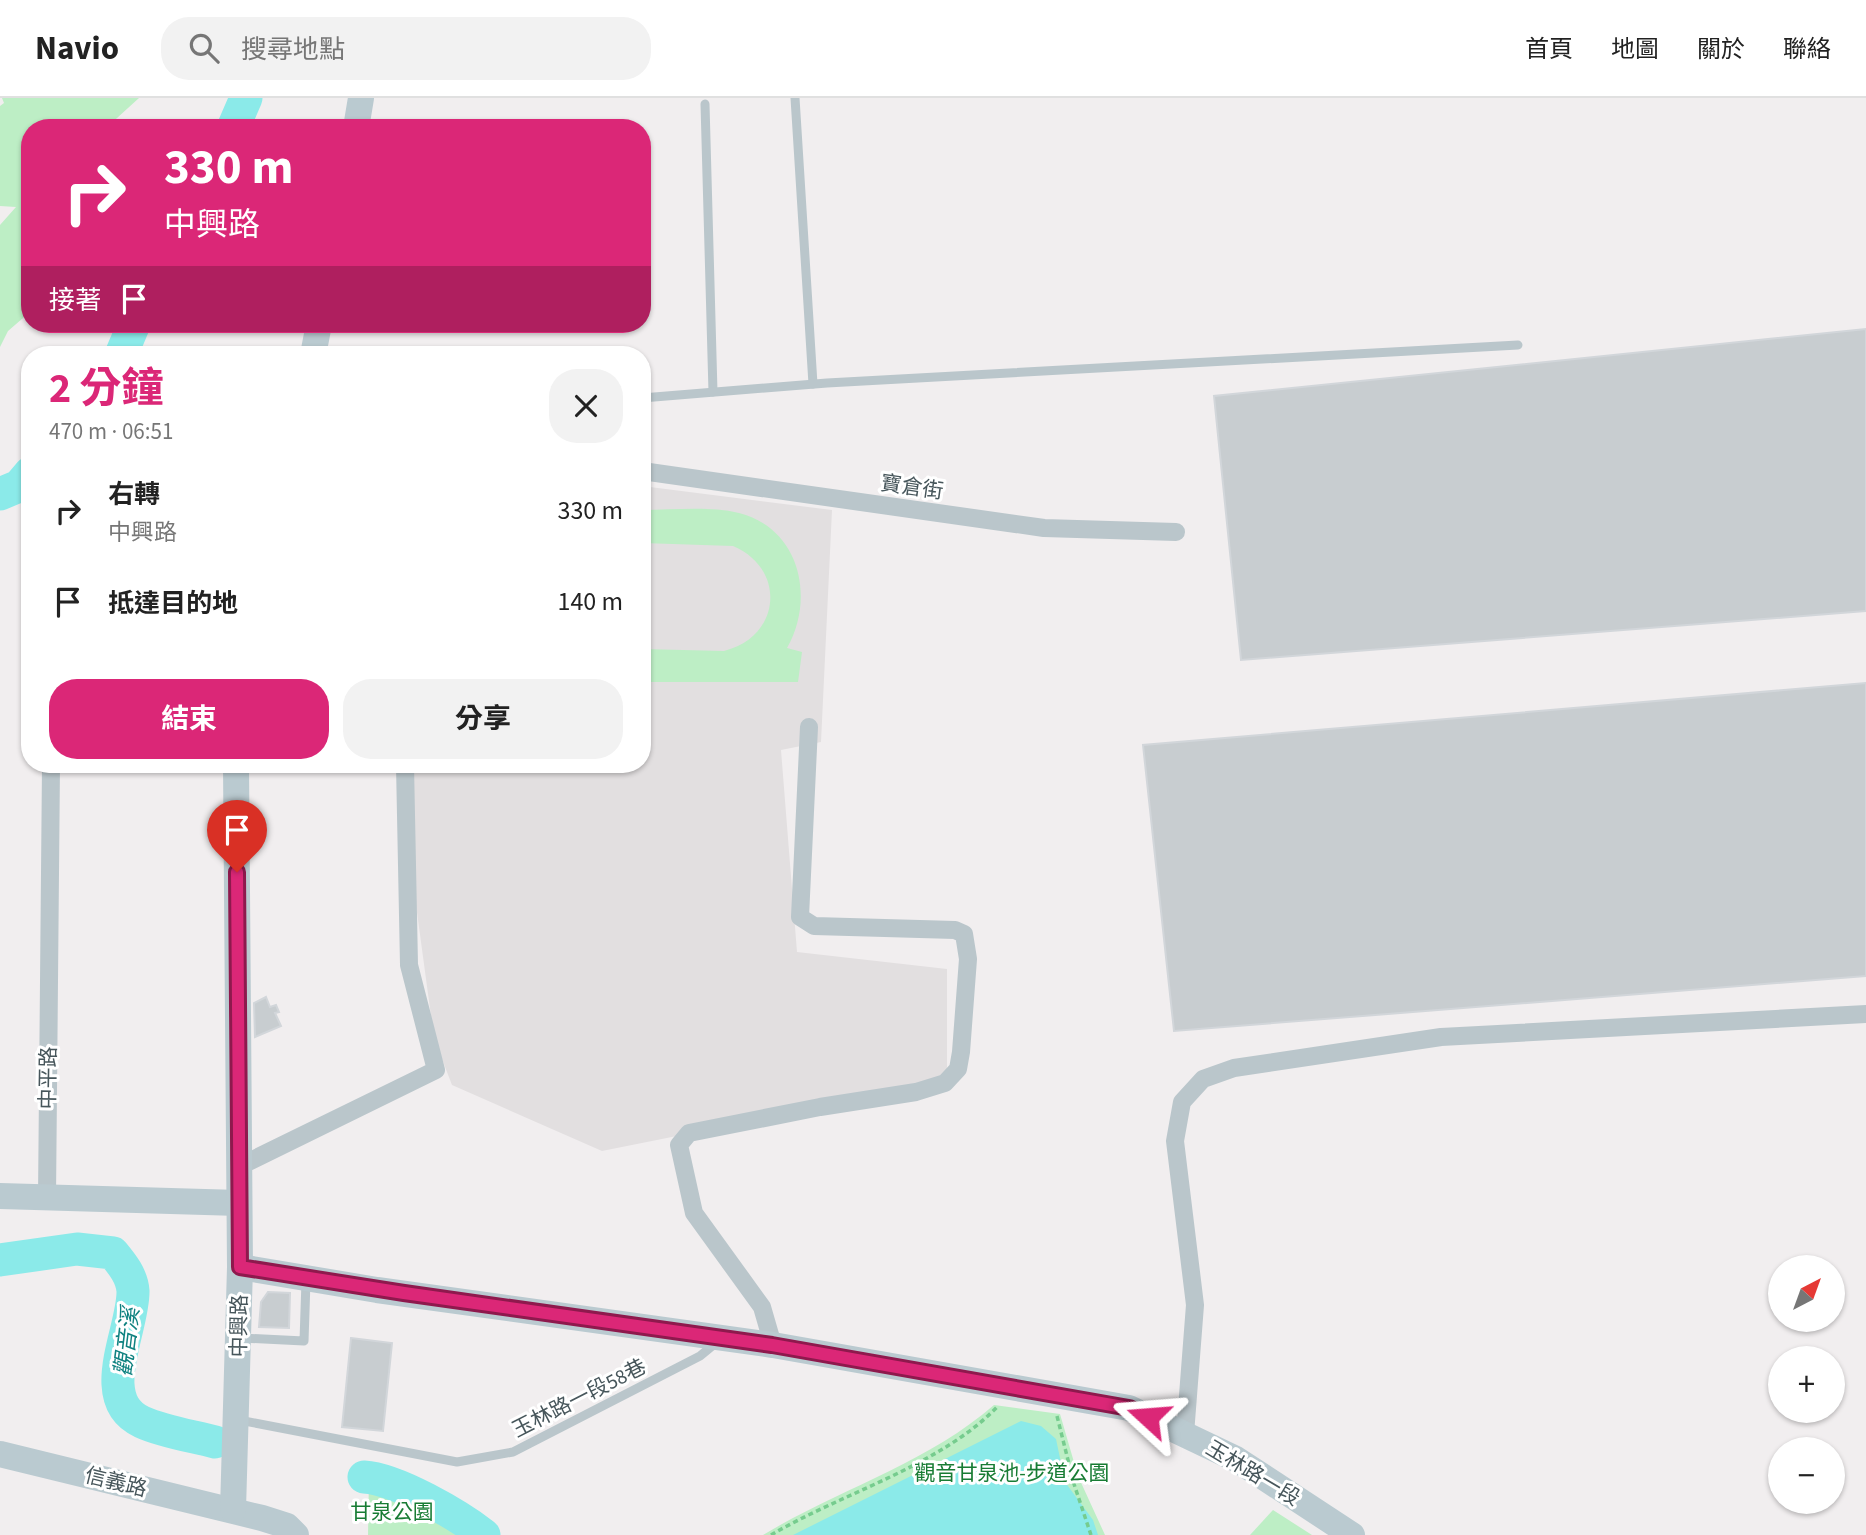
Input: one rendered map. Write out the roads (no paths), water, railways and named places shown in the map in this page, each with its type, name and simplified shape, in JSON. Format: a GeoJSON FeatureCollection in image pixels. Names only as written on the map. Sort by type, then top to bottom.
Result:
{"type":"FeatureCollection","features":[{"type":"Feature","properties":{"kind":"street"},"geometry":{"type":"LineString","coordinates":[[358,119],[361,98]]}},
{"type":"Feature","properties":{"kind":"street","name":"寶倉街"},"geometry":{"type":"LineString","coordinates":[[651,472],[1044,528],[1176,532]]}},
{"type":"Feature","properties":{"kind":"street"},"geometry":{"type":"LineString","coordinates":[[772,1345],[762,1307],[694,1213],[679,1145],[689,1133],[820,1107],[916,1092],[945,1083],[958,1069],[968,959],[964,934],[955,930],[814,926],[800,918],[798,899],[809,727]]}},
{"type":"Feature","properties":{"kind":"street","name":"中平路"},"geometry":{"type":"LineString","coordinates":[[47,1198],[51,773]]}},
{"type":"Feature","properties":{"kind":"street","name":"中興路"},"geometry":{"type":"LineString","coordinates":[[233,1510],[238,1420],[240,1267],[236,773]]}},
{"type":"Feature","properties":{"kind":"street"},"geometry":{"type":"LineString","coordinates":[[240,1166],[436,1070],[409,965],[405,773]]}},
{"type":"Feature","properties":{"kind":"street"},"geometry":{"type":"LineString","coordinates":[[1185,1434],[1195,1305],[1175,1141],[1182,1102],[1203,1079],[1234,1068],[1441,1037],[1866,1014]]}},
{"type":"Feature","properties":{"kind":"street"},"geometry":{"type":"LineString","coordinates":[[0,1196],[239,1203]]}},
{"type":"Feature","properties":{"kind":"street","name":"玉林路一段"},"geometry":{"type":"LineString","coordinates":[[240,1267],[772,1345],[1129,1408],[1236,1459],[1352,1535]]}},
{"type":"Feature","properties":{"kind":"street","name":"信義路"},"geometry":{"type":"LineString","coordinates":[[0,1454],[233,1510],[261,1526],[287,1526],[296,1535]]}},
{"type":"Feature","properties":{"kind":"lane"},"geometry":{"type":"LineString","coordinates":[[795,98],[813,384]]}},
{"type":"Feature","properties":{"kind":"lane"},"geometry":{"type":"LineString","coordinates":[[705,104],[713,392]]}},
{"type":"Feature","properties":{"kind":"lane"},"geometry":{"type":"LineString","coordinates":[[651,397],[813,384],[1518,345]]}},
{"type":"Feature","properties":{"kind":"lane"},"geometry":{"type":"LineString","coordinates":[[239,1338],[304,1341],[306,1278]]}},
{"type":"Feature","properties":{"kind":"lane","name":"玉林路一段58巷"},"geometry":{"type":"LineString","coordinates":[[238,1420],[457,1462],[513,1452],[700,1356],[721,1338]]}},
{"type":"Feature","properties":{"kind":"water","name":"觀音甘泉池-步道公園"},"geometry":{"type":"Polygon","coordinates":[[[1021,1421],[1041,1426],[1056,1439],[1065,1482],[1093,1520],[1098,1535],[793,1535],[1021,1421]]]}},
{"type":"Feature","properties":{"kind":"waterway","name":"觀音溪"},"geometry":{"type":"LineString","coordinates":[[237,119],[246,98]]}},
{"type":"Feature","properties":{"kind":"waterway","name":"觀音溪"},"geometry":{"type":"LineString","coordinates":[[125,346],[130,333]]}},
{"type":"Feature","properties":{"kind":"waterway","name":"觀音溪"},"geometry":{"type":"LineString","coordinates":[[0,494],[21,484]]}},
{"type":"Feature","properties":{"kind":"waterway","name":"觀音溪"},"geometry":{"type":"LineString","coordinates":[[0,1260],[77,1249],[113,1253],[129,1275],[133,1291],[120,1362],[120,1397],[128,1411],[142,1422],[215,1442]]}},
{"type":"Feature","properties":{"kind":"waterway","name":"觀音溪"},"geometry":{"type":"LineString","coordinates":[[364,1477],[378,1479],[410,1491],[443,1508],[484,1535]]}},
{"type":"Feature","properties":{"kind":"park label","name":"甘泉公園"},"geometry":{"type":"Point","coordinates":[392,1512]}}]}
